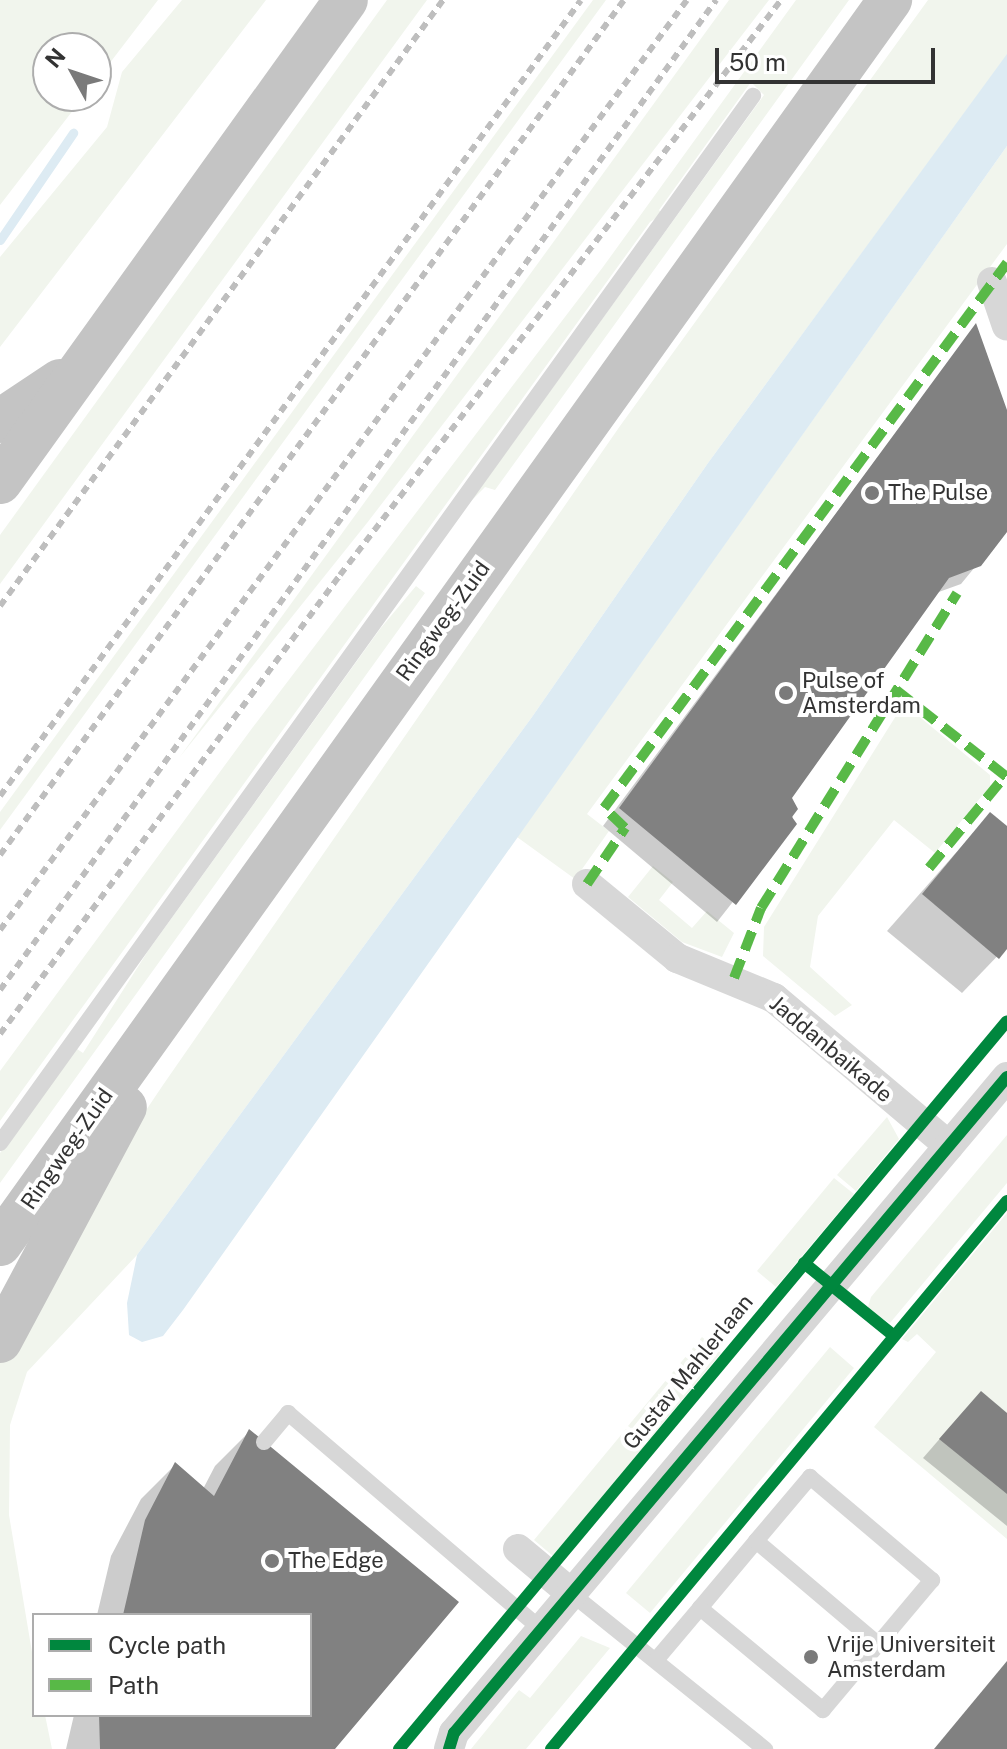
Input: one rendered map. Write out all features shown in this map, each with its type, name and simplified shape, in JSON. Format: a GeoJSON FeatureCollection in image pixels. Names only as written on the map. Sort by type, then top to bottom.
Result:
{"type":"FeatureCollection","features":[{"type":"Feature","properties":{"kind":"highway"},"geometry":{"type":"LineString","coordinates":[[0,482],[346,0]]}},
{"type":"Feature","properties":{"kind":"highway","name":"Ringweg-Zuid"},"geometry":{"type":"LineString","coordinates":[[0,1244],[221,929],[890,0]]}},
{"type":"Feature","properties":{"kind":"highway"},"geometry":{"type":"LineString","coordinates":[[0,421],[85,364]]}},
{"type":"Feature","properties":{"kind":"highway"},"geometry":{"type":"LineString","coordinates":[[0,1341],[221,929]]}},
{"type":"Feature","properties":{"kind":"street"},"geometry":{"type":"LineString","coordinates":[[992,282],[1007,326]]}},
{"type":"Feature","properties":{"kind":"street","name":"Jaddanbaikade"},"geometry":{"type":"LineString","coordinates":[[587,884],[677,958],[774,998],[949,1146]]}},
{"type":"Feature","properties":{"kind":"street"},"geometry":{"type":"LineString","coordinates":[[425,1749],[432,1740],[451,1741],[1007,1077]]}},
{"type":"Feature","properties":{"kind":"street"},"geometry":{"type":"LineString","coordinates":[[518,1549],[572,1594]]}},
{"type":"Feature","properties":{"kind":"lane"},"geometry":{"type":"LineString","coordinates":[[0,1143],[753,96]]}},
{"type":"Feature","properties":{"kind":"lane"},"geometry":{"type":"LineString","coordinates":[[264,1442],[288,1413],[542,1630]]}},
{"type":"Feature","properties":{"kind":"lane"},"geometry":{"type":"LineString","coordinates":[[656,1660],[810,1477],[932,1580],[823,1710],[700,1608]]}},
{"type":"Feature","properties":{"kind":"lane"},"geometry":{"type":"LineString","coordinates":[[756,1541],[878,1644]]}},
{"type":"Feature","properties":{"kind":"lane"},"geometry":{"type":"LineString","coordinates":[[572,1594],[765,1749]]}},
{"type":"Feature","properties":{"kind":"shaded area"},"geometry":{"type":"Polygon","coordinates":[[[0,0],[158,0],[112,60],[112,32],[32,32],[32,112],[72,112],[0,205],[0,0]]]}},
{"type":"Feature","properties":{"kind":"shaded area"},"geometry":{"type":"Polygon","coordinates":[[[182,0],[266,0],[0,347],[0,257],[107,127],[122,72],[182,0]]]}},
{"type":"Feature","properties":{"kind":"shaded area"},"geometry":{"type":"Polygon","coordinates":[[[387,0],[427,0],[0,584],[0,535],[387,0]]]}},
{"type":"Feature","properties":{"kind":"shaded area"},"geometry":{"type":"Polygon","coordinates":[[[593,0],[606,0],[0,830],[0,812],[593,0]]]}},
{"type":"Feature","properties":{"kind":"shaded area"},"geometry":{"type":"Polygon","coordinates":[[[729,0],[769,0],[367,523],[179,758],[729,0]]]}},
{"type":"Feature","properties":{"kind":"shaded area"},"geometry":{"type":"Polygon","coordinates":[[[796,0],[849,0],[495,490],[485,487],[470,502],[764,95],[751,82],[659,210],[662,214],[650,222],[0,1121],[0,1071],[250,731],[603,267],[796,0]]]}},
{"type":"Feature","properties":{"kind":"shaded area"},"geometry":{"type":"Polygon","coordinates":[[[928,0],[1007,0],[1007,55],[708,463],[532,717],[137,1255],[27,1372],[10,1425],[9,1515],[32,1652],[32,1717],[45,1717],[52,1749],[0,1749],[0,1353],[85,1201],[620,426],[928,0]]]}},
{"type":"Feature","properties":{"kind":"shaded area"},"geometry":{"type":"Polygon","coordinates":[[[1007,54],[1007,146],[183,1310],[163,1336],[142,1342],[129,1335],[127,1303],[137,1255],[532,717],[708,463],[1007,54]]]}},
{"type":"Feature","properties":{"kind":"shaded area"},"geometry":{"type":"Polygon","coordinates":[[[1007,146],[1007,244],[587,814],[609,831],[575,879],[517,837],[1007,146]]]}},
{"type":"Feature","properties":{"kind":"shaded area"},"geometry":{"type":"Polygon","coordinates":[[[416,586],[425,593],[0,1183],[0,1153],[77,1049],[83,1053],[148,951],[380,629],[416,586]]]}},
{"type":"Feature","properties":{"kind":"shaded area"},"geometry":{"type":"Polygon","coordinates":[[[910,709],[990,775],[990,786],[935,853],[894,820],[818,916],[810,967],[852,1005],[835,1016],[763,956],[764,927],[899,711],[910,709]]]}},
{"type":"Feature","properties":{"kind":"shaded area"},"geometry":{"type":"Polygon","coordinates":[[[653,866],[673,882],[659,900],[692,928],[707,911],[734,933],[722,957],[682,942],[628,897],[653,866]]]}},
{"type":"Feature","properties":{"kind":"shaded area"},"geometry":{"type":"Polygon","coordinates":[[[887,1117],[899,1139],[856,1191],[837,1175],[887,1117]]]}},
{"type":"Feature","properties":{"kind":"shaded area"},"geometry":{"type":"Polygon","coordinates":[[[1007,1135],[1007,1183],[890,1323],[867,1310],[871,1297],[1007,1135]]]}},
{"type":"Feature","properties":{"kind":"shaded area"},"geometry":{"type":"Polygon","coordinates":[[[834,1178],[854,1194],[776,1287],[757,1271],[834,1178]]]}},
{"type":"Feature","properties":{"kind":"shaded area"},"geometry":{"type":"Polygon","coordinates":[[[1007,1213],[1007,1539],[874,1427],[936,1352],[917,1334],[908,1342],[902,1339],[1007,1213]]]}},
{"type":"Feature","properties":{"kind":"shaded area"},"geometry":{"type":"Polygon","coordinates":[[[702,1337],[721,1353],[648,1441],[628,1426],[702,1337]]]}},
{"type":"Feature","properties":{"kind":"shaded area"},"geometry":{"type":"Polygon","coordinates":[[[830,1347],[854,1368],[650,1613],[626,1593],[830,1347]]]}},
{"type":"Feature","properties":{"kind":"shaded area"},"geometry":{"type":"Polygon","coordinates":[[[626,1429],[645,1445],[553,1556],[534,1540],[626,1429]]]}},
{"type":"Feature","properties":{"kind":"shaded area"},"geometry":{"type":"Polygon","coordinates":[[[581,1636],[610,1648],[526,1749],[471,1749],[519,1690],[530,1698],[581,1636]]]}},
{"type":"Feature","properties":{"kind":"building","name":"Pulse of Amsterdam"},"geometry":{"type":"Polygon","coordinates":[[[976,323],[1007,410],[1007,532],[981,566],[949,578],[792,798],[798,809],[792,817],[797,824],[736,905],[619,808],[976,323]]]}},
{"type":"Feature","properties":{"kind":"building"},"geometry":{"type":"Polygon","coordinates":[[[990,812],[1007,826],[1007,949],[999,959],[922,894],[990,812]]]}},
{"type":"Feature","properties":{"kind":"building"},"geometry":{"type":"Polygon","coordinates":[[[981,1391],[1007,1413],[1007,1494],[939,1439],[981,1391]]]}},
{"type":"Feature","properties":{"kind":"building","name":"The Edge"},"geometry":{"type":"Polygon","coordinates":[[[249,1429],[459,1602],[335,1749],[100,1749],[99,1717],[312,1717],[312,1613],[123,1613],[145,1520],[175,1462],[214,1496],[249,1429]]]}},
{"type":"Feature","properties":{"kind":"building"},"geometry":{"type":"Polygon","coordinates":[[[1007,1661],[1007,1749],[934,1749],[1007,1661]]]}},
{"type":"Feature","properties":{"kind":"waterway"},"geometry":{"type":"LineString","coordinates":[[0,240],[73,133]]}},
{"type":"Feature","properties":{"kind":"railway"},"geometry":{"type":"LineString","coordinates":[[0,606],[443,0]]}},
{"type":"Feature","properties":{"kind":"railway"},"geometry":{"type":"LineString","coordinates":[[0,796],[581,0]]}},
{"type":"Feature","properties":{"kind":"railway"},"geometry":{"type":"LineString","coordinates":[[0,855],[624,0]]}},
{"type":"Feature","properties":{"kind":"railway"},"geometry":{"type":"LineString","coordinates":[[0,930],[687,0]]}},
{"type":"Feature","properties":{"kind":"railway"},"geometry":{"type":"LineString","coordinates":[[0,990],[716,0]]}},
{"type":"Feature","properties":{"kind":"railway"},"geometry":{"type":"LineString","coordinates":[[0,1034],[340,575],[781,0]]}},
{"type":"Feature","properties":{"kind":"marked path"},"geometry":{"type":"LineString","coordinates":[[587,884],[625,828],[604,808],[1007,263]]}},
{"type":"Feature","properties":{"kind":"marked path"},"geometry":{"type":"LineString","coordinates":[[734,978],[761,908],[957,593]]}},
{"type":"Feature","properties":{"kind":"marked path"},"geometry":{"type":"LineString","coordinates":[[896,690],[1007,777]]}},
{"type":"Feature","properties":{"kind":"marked path"},"geometry":{"type":"LineString","coordinates":[[929,868],[1006,775]]}},
{"type":"Feature","properties":{"kind":"cycle path","name":"Gustav Mahlerlaan"},"geometry":{"type":"LineString","coordinates":[[399,1749],[1007,1021]]}},
{"type":"Feature","properties":{"kind":"cycle path"},"geometry":{"type":"LineString","coordinates":[[449,1749],[454,1733],[1007,1077]]}},
{"type":"Feature","properties":{"kind":"cycle path"},"geometry":{"type":"LineString","coordinates":[[551,1749],[1007,1201]]}},
{"type":"Feature","properties":{"kind":"cycle path"},"geometry":{"type":"LineString","coordinates":[[804,1263],[894,1336]]}},
{"type":"Feature","properties":{"kind":"place","name":"The Pulse"},"geometry":{"type":"Point","coordinates":[872,493]}},
{"type":"Feature","properties":{"kind":"place","name":"Pulse of Amsterdam"},"geometry":{"type":"Point","coordinates":[786,693]}},
{"type":"Feature","properties":{"kind":"place","name":"The Edge"},"geometry":{"type":"Point","coordinates":[272,1561]}},
{"type":"Feature","properties":{"kind":"place","name":"Vrije Universiteit Amsterdam"},"geometry":{"type":"Point","coordinates":[811,1657]}}]}
